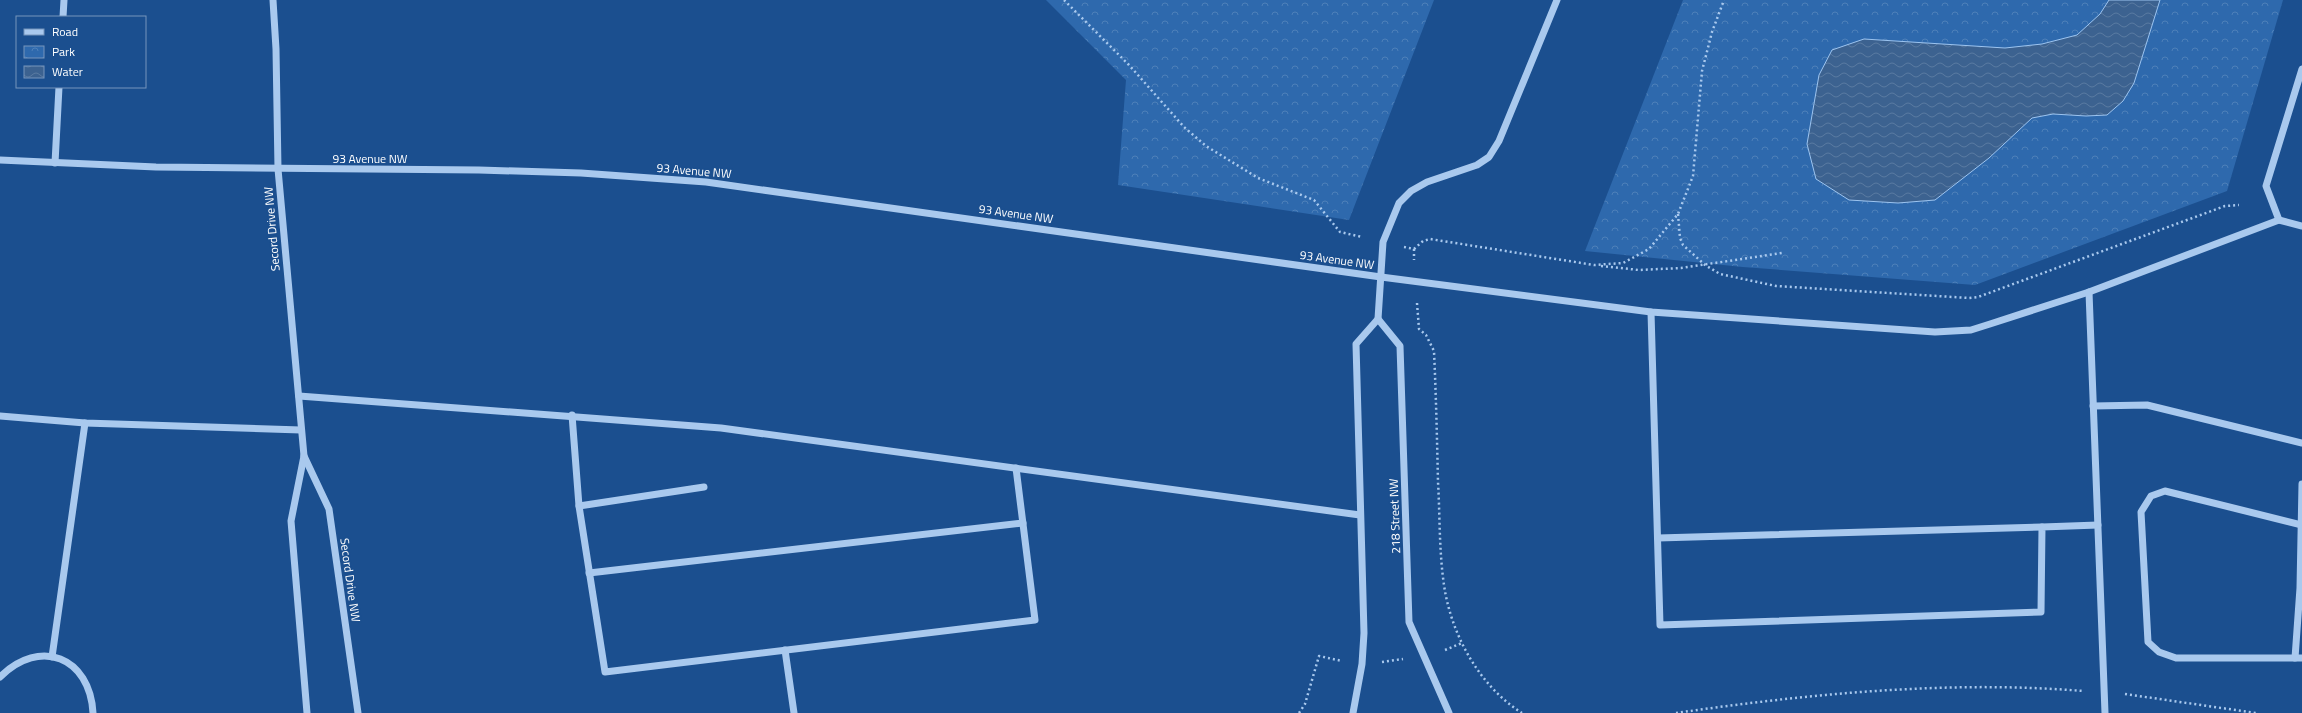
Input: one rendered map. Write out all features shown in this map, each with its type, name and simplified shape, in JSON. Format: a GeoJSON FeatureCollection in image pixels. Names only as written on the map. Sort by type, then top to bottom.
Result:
{"type":"FeatureCollection","features":[{"type":"Feature","properties":{"kind":"street"},"geometry":{"type":"LineString","coordinates":[[63,16],[64,0]]}},
{"type":"Feature","properties":{"kind":"street","name":"Secord Drive NW"},"geometry":{"type":"LineString","coordinates":[[273,0],[276,49],[278,169],[304,456],[291,521],[307,713]]}},
{"type":"Feature","properties":{"kind":"street"},"geometry":{"type":"LineString","coordinates":[[1353,713],[1362,664],[1364,633],[1356,344],[1378,319],[1383,242],[1399,203],[1411,191],[1427,182],[1477,165],[1489,156],[1499,141],[1557,0]]}},
{"type":"Feature","properties":{"kind":"street"},"geometry":{"type":"LineString","coordinates":[[2302,69],[2266,186],[2279,220],[2302,226]]}},
{"type":"Feature","properties":{"kind":"street"},"geometry":{"type":"LineString","coordinates":[[55,163],[59,88]]}},
{"type":"Feature","properties":{"kind":"street","name":"93 Avenue NW"},"geometry":{"type":"LineString","coordinates":[[0,160],[55,163],[278,169],[487,170],[581,173],[706,182],[1381,277],[1651,312],[1935,332],[1964,331],[1984,326],[2089,292],[2279,220]]}},
{"type":"Feature","properties":{"kind":"street"},"geometry":{"type":"LineString","coordinates":[[2089,292],[2105,713]]}},
{"type":"Feature","properties":{"kind":"street"},"geometry":{"type":"LineString","coordinates":[[1651,312],[1660,625],[2041,612],[2042,527]]}},
{"type":"Feature","properties":{"kind":"street","name":"218 Street NW"},"geometry":{"type":"LineString","coordinates":[[1378,319],[1400,346],[1409,622],[1449,713]]}},
{"type":"Feature","properties":{"kind":"street"},"geometry":{"type":"LineString","coordinates":[[299,396],[572,415],[721,428],[1360,515]]}},
{"type":"Feature","properties":{"kind":"street"},"geometry":{"type":"LineString","coordinates":[[2093,406],[2148,405],[2302,443]]}},
{"type":"Feature","properties":{"kind":"street"},"geometry":{"type":"LineString","coordinates":[[572,415],[579,506],[605,672],[1035,620],[1016,468]]}},
{"type":"Feature","properties":{"kind":"street"},"geometry":{"type":"LineString","coordinates":[[0,416],[85,423],[302,430]]}},
{"type":"Feature","properties":{"kind":"street"},"geometry":{"type":"LineString","coordinates":[[52,658],[85,423]]}},
{"type":"Feature","properties":{"kind":"street","name":"Secord Drive NW"},"geometry":{"type":"LineString","coordinates":[[304,456],[329,509],[358,713]]}},
{"type":"Feature","properties":{"kind":"street"},"geometry":{"type":"LineString","coordinates":[[2301,525],[2165,491],[2151,496],[2141,512],[2148,642],[2159,652],[2176,658],[2299,658],[2302,486]]}},
{"type":"Feature","properties":{"kind":"street"},"geometry":{"type":"LineString","coordinates":[[579,506],[704,487]]}},
{"type":"Feature","properties":{"kind":"street"},"geometry":{"type":"LineString","coordinates":[[589,573],[1022,523]]}},
{"type":"Feature","properties":{"kind":"street"},"geometry":{"type":"LineString","coordinates":[[1658,538],[2098,525]]}},
{"type":"Feature","properties":{"kind":"street"},"geometry":{"type":"LineString","coordinates":[[785,650],[794,713]]}},
{"type":"Feature","properties":{"kind":"street"},"geometry":{"type":"LineString","coordinates":[[0,677],[12,665],[27,658],[44,655],[61,659],[75,668],[86,681],[92,697],[93,713]]}},
{"type":"Feature","properties":{"kind":"path"},"geometry":{"type":"LineString","coordinates":[[1064,0],[1124,59],[1184,127],[1206,146],[1258,178],[1314,200],[1340,232]]}},
{"type":"Feature","properties":{"kind":"path"},"geometry":{"type":"LineString","coordinates":[[1594,265],[1623,263],[1641,254],[1661,237],[1678,214],[1694,176],[1702,71],[1712,32],[1724,0]]}},
{"type":"Feature","properties":{"kind":"path"},"geometry":{"type":"LineString","coordinates":[[1678,214],[1680,238],[1683,245],[1705,265],[1720,274],[1776,286],[1978,297],[2225,206],[2239,205]]}},
{"type":"Feature","properties":{"kind":"path"},"geometry":{"type":"LineString","coordinates":[[1414,249],[1423,241],[1430,239],[1594,265],[1639,270],[1705,265],[1782,253]]}},
{"type":"Feature","properties":{"kind":"path"},"geometry":{"type":"LineString","coordinates":[[1419,328],[1429,338],[1434,351],[1442,568],[1444,586],[1462,643],[1475,668],[1489,687],[1522,713]]}},
{"type":"Feature","properties":{"kind":"path"},"geometry":{"type":"LineString","coordinates":[[1299,713],[1305,704],[1319,656],[1362,664],[1424,657],[1462,643]]}},
{"type":"Feature","properties":{"kind":"path"},"geometry":{"type":"LineString","coordinates":[[1676,713],[1856,693],[1990,686],[2064,689]]}},
{"type":"Feature","properties":{"kind":"path"},"geometry":{"type":"LineString","coordinates":[[2148,696],[2256,713]]}},
{"type":"Feature","properties":{"kind":"green space"},"geometry":{"type":"Polygon","coordinates":[[[1046,0],[1434,0],[1349,220],[1118,185],[1126,80],[1046,0]]]}},
{"type":"Feature","properties":{"kind":"green space"},"geometry":{"type":"Polygon","coordinates":[[[1683,0],[2283,0],[2227,191],[1975,285],[1743,267],[1585,251],[1683,0]]]}},
{"type":"Feature","properties":{"kind":"water"},"geometry":{"type":"Polygon","coordinates":[[[2109,0],[2160,0],[2134,83],[2123,101],[2107,115],[2086,116],[2053,114],[2032,118],[1989,158],[1935,200],[1898,203],[1849,200],[1816,179],[1807,144],[1819,75],[1832,50],[1864,39],[2005,48],[2042,44],[2077,35],[2100,14],[2109,0]]]}}]}
